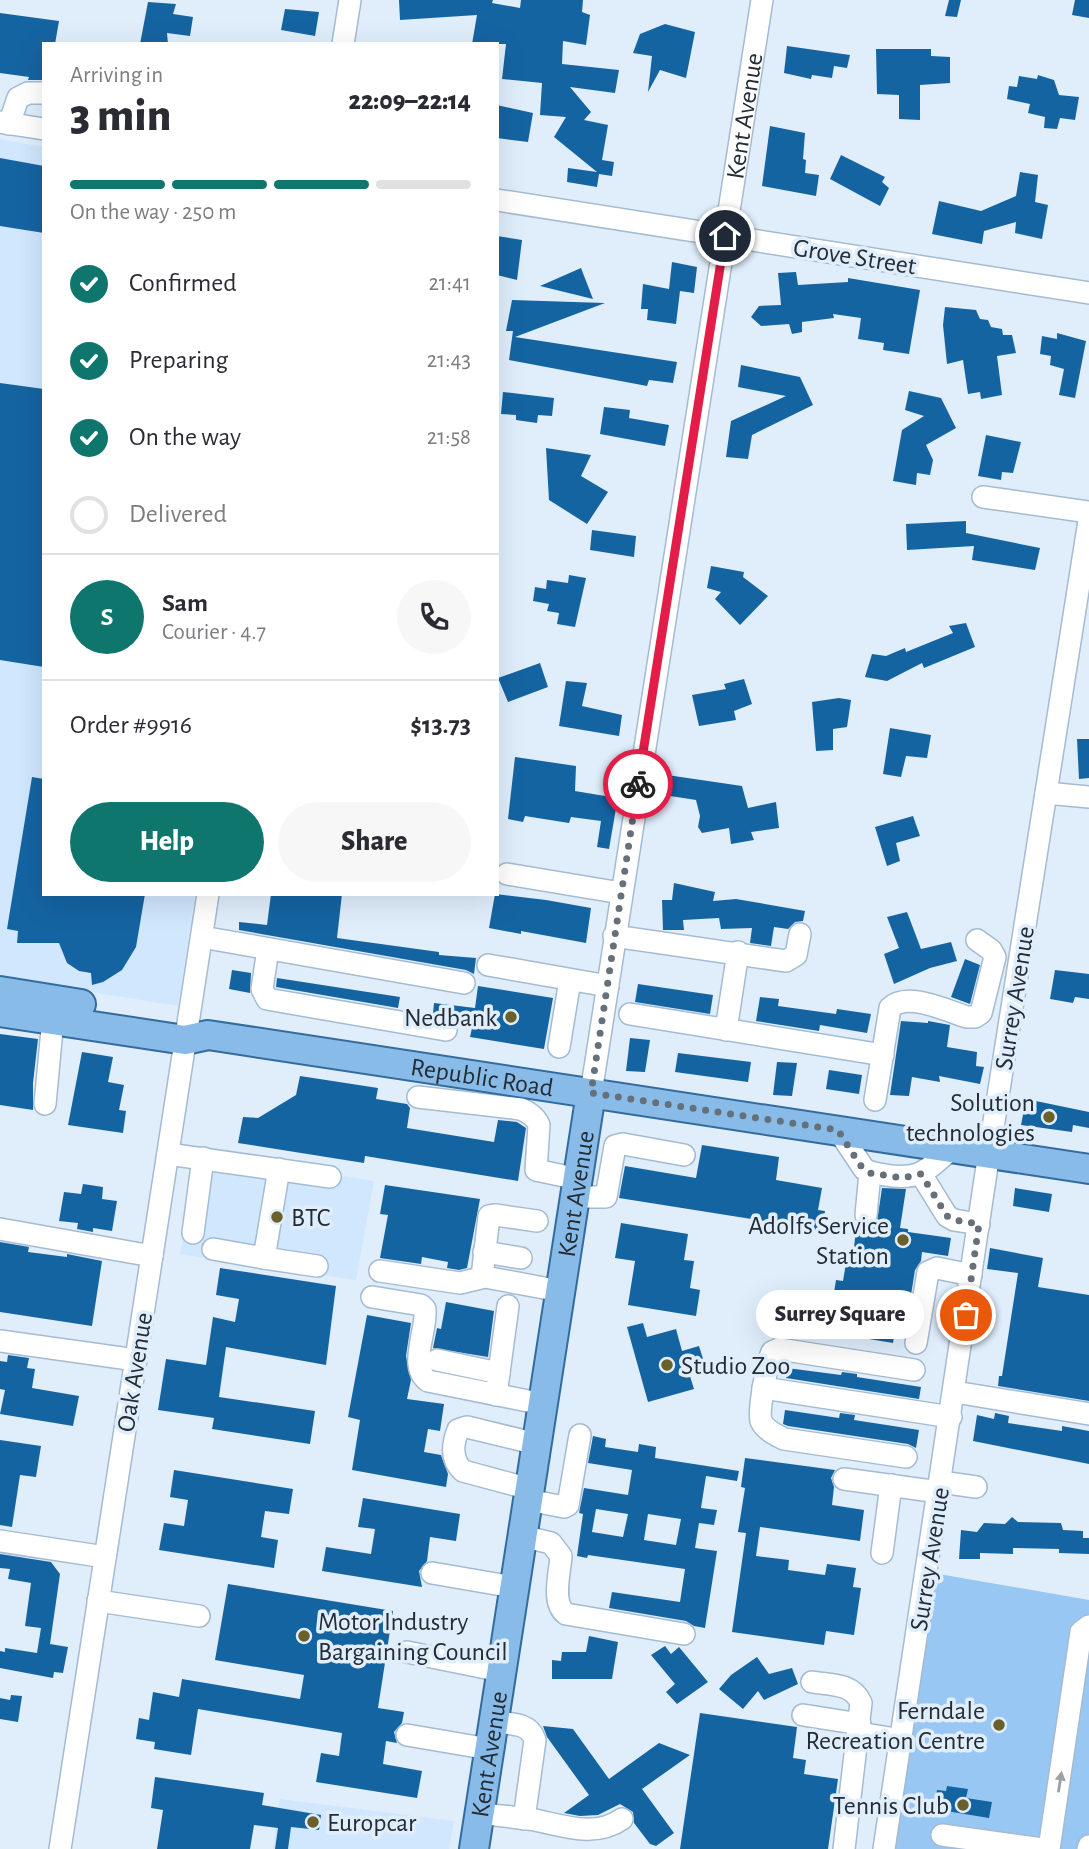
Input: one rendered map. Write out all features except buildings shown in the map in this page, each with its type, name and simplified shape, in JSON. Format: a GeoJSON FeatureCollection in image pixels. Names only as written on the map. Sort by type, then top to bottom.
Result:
{"type":"FeatureCollection","features":[{"type":"Feature","properties":{"kind":"main road","name":"Republic Road"},"geometry":{"type":"LineString","coordinates":[[0,991],[194,1033]]}},
{"type":"Feature","properties":{"kind":"main road","name":"Republic Road"},"geometry":{"type":"LineString","coordinates":[[0,1012],[194,1033],[1089,1169]]}},
{"type":"Feature","properties":{"kind":"main road","name":"Kent Avenue"},"geometry":{"type":"LineString","coordinates":[[474,1849],[591,1093]]}},
{"type":"Feature","properties":{"kind":"street"},"geometry":{"type":"LineString","coordinates":[[343,42],[350,0]]}},
{"type":"Feature","properties":{"kind":"street","name":"Kent Avenue"},"geometry":{"type":"LineString","coordinates":[[591,1093],[762,0]]}},
{"type":"Feature","properties":{"kind":"street"},"geometry":{"type":"LineString","coordinates":[[42,93],[29,93],[18,98],[5,123],[42,129]]}},
{"type":"Feature","properties":{"kind":"street","name":"Grove Street"},"geometry":{"type":"LineString","coordinates":[[499,200],[1089,293]]}},
{"type":"Feature","properties":{"kind":"street"},"geometry":{"type":"LineString","coordinates":[[983,497],[1089,512]]}},
{"type":"Feature","properties":{"kind":"street","name":"Surrey Avenue"},"geometry":{"type":"LineString","coordinates":[[884,1849],[989,1153],[1089,521]]}},
{"type":"Feature","properties":{"kind":"street"},"geometry":{"type":"LineString","coordinates":[[1046,793],[1089,797]]}},
{"type":"Feature","properties":{"kind":"street"},"geometry":{"type":"LineString","coordinates":[[507,874],[621,893]]}},
{"type":"Feature","properties":{"kind":"street","name":"Oak Avenue"},"geometry":{"type":"LineString","coordinates":[[60,1849],[168,1154],[194,1033],[208,896]]}},
{"type":"Feature","properties":{"kind":"street"},"geometry":{"type":"LineString","coordinates":[[614,936],[786,961],[796,955],[800,934]]}},
{"type":"Feature","properties":{"kind":"street"},"geometry":{"type":"LineString","coordinates":[[202,937],[464,983]]}},
{"type":"Feature","properties":{"kind":"street"},"geometry":{"type":"LineString","coordinates":[[875,1100],[890,1008],[895,1003],[911,1000],[967,1017],[975,1017],[981,1013],[995,957],[991,950],[977,940]]}},
{"type":"Feature","properties":{"kind":"street"},"geometry":{"type":"LineString","coordinates":[[268,949],[262,989],[267,999],[446,1030]]}},
{"type":"Feature","properties":{"kind":"street"},"geometry":{"type":"LineString","coordinates":[[726,1030],[738,953]]}},
{"type":"Feature","properties":{"kind":"street"},"geometry":{"type":"LineString","coordinates":[[488,965],[608,986]]}},
{"type":"Feature","properties":{"kind":"street"},"geometry":{"type":"LineString","coordinates":[[559,1047],[570,980]]}},
{"type":"Feature","properties":{"kind":"street"},"geometry":{"type":"LineString","coordinates":[[630,1014],[883,1055]]}},
{"type":"Feature","properties":{"kind":"street"},"geometry":{"type":"LineString","coordinates":[[45,1104],[53,1019]]}},
{"type":"Feature","properties":{"kind":"street"},"geometry":{"type":"LineString","coordinates":[[418,1097],[521,1109],[536,1118],[539,1125],[536,1170],[576,1189],[606,1197],[615,1146],[623,1144],[684,1154]]}},
{"type":"Feature","properties":{"kind":"street"},"geometry":{"type":"LineString","coordinates":[[838,1130],[865,1169],[866,1215]]}},
{"type":"Feature","properties":{"kind":"street"},"geometry":{"type":"LineString","coordinates":[[865,1169],[902,1178],[921,1174],[954,1147]]}},
{"type":"Feature","properties":{"kind":"street"},"geometry":{"type":"LineString","coordinates":[[168,1154],[330,1177]]}},
{"type":"Feature","properties":{"kind":"street"},"geometry":{"type":"LineString","coordinates":[[193,1233],[203,1158]]}},
{"type":"Feature","properties":{"kind":"street"},"geometry":{"type":"LineString","coordinates":[[264,1258],[279,1169]]}},
{"type":"Feature","properties":{"kind":"street"},"geometry":{"type":"LineString","coordinates":[[921,1174],[947,1216],[954,1220],[979,1224]]}},
{"type":"Feature","properties":{"kind":"street"},"geometry":{"type":"LineString","coordinates":[[482,1277],[489,1216],[537,1221]]}},
{"type":"Feature","properties":{"kind":"street"},"geometry":{"type":"LineString","coordinates":[[0,1229],[152,1256]]}},
{"type":"Feature","properties":{"kind":"street"},"geometry":{"type":"LineString","coordinates":[[213,1249],[317,1266]]}},
{"type":"Feature","properties":{"kind":"street"},"geometry":{"type":"LineString","coordinates":[[484,1252],[521,1258]]}},
{"type":"Feature","properties":{"kind":"street"},"geometry":{"type":"LineString","coordinates":[[916,1343],[928,1272],[937,1268],[971,1275]]}},
{"type":"Feature","properties":{"kind":"street"},"geometry":{"type":"LineString","coordinates":[[380,1271],[460,1283],[482,1277],[561,1291]]}},
{"type":"Feature","properties":{"kind":"street"},"geometry":{"type":"LineString","coordinates":[[372,1297],[421,1305],[425,1310],[418,1366],[422,1376],[428,1381],[543,1404]]}},
{"type":"Feature","properties":{"kind":"street"},"geometry":{"type":"LineString","coordinates":[[496,1395],[508,1306]]}},
{"type":"Feature","properties":{"kind":"street"},"geometry":{"type":"LineString","coordinates":[[0,1341],[136,1360]]}},
{"type":"Feature","properties":{"kind":"street"},"geometry":{"type":"LineString","coordinates":[[906,1457],[784,1439],[767,1429],[761,1420],[763,1388],[769,1358],[772,1352],[779,1349],[914,1370]]}},
{"type":"Feature","properties":{"kind":"street"},"geometry":{"type":"LineString","coordinates":[[437,1360],[499,1373]]}},
{"type":"Feature","properties":{"kind":"street"},"geometry":{"type":"LineString","coordinates":[[763,1388],[951,1417]]}},
{"type":"Feature","properties":{"kind":"street"},"geometry":{"type":"LineString","coordinates":[[955,1392],[1089,1413]]}},
{"type":"Feature","properties":{"kind":"street"},"geometry":{"type":"LineString","coordinates":[[537,1444],[467,1427],[458,1430],[455,1436],[453,1458],[463,1471],[564,1507],[568,1504],[580,1435]]}},
{"type":"Feature","properties":{"kind":"street"},"geometry":{"type":"LineString","coordinates":[[844,1479],[891,1485],[976,1487]]}},
{"type":"Feature","properties":{"kind":"street"},"geometry":{"type":"LineString","coordinates":[[882,1553],[891,1485]]}},
{"type":"Feature","properties":{"kind":"street"},"geometry":{"type":"LineString","coordinates":[[522,1536],[551,1543],[561,1556],[558,1601],[561,1610],[566,1614],[684,1634]]}},
{"type":"Feature","properties":{"kind":"street"},"geometry":{"type":"LineString","coordinates":[[0,1541],[105,1558]]}},
{"type":"Feature","properties":{"kind":"street"},"geometry":{"type":"LineString","coordinates":[[432,1573],[514,1587]]}},
{"type":"Feature","properties":{"kind":"street"},"geometry":{"type":"LineString","coordinates":[[98,1601],[199,1616]]}},
{"type":"Feature","properties":{"kind":"street"},"geometry":{"type":"LineString","coordinates":[[1049,1849],[1085,1629]]}},
{"type":"Feature","properties":{"kind":"street"},"geometry":{"type":"LineString","coordinates":[[407,1652],[501,1671]]}},
{"type":"Feature","properties":{"kind":"street"},"geometry":{"type":"LineString","coordinates":[[811,1682],[851,1689],[857,1693],[861,1703],[844,1849]]}},
{"type":"Feature","properties":{"kind":"street"},"geometry":{"type":"LineString","coordinates":[[803,1715],[902,1740]]}},
{"type":"Feature","properties":{"kind":"street"},"geometry":{"type":"LineString","coordinates":[[407,1735],[491,1735],[523,1726],[532,1732],[535,1740],[524,1819]]}},
{"type":"Feature","properties":{"kind":"street"},"geometry":{"type":"LineString","coordinates":[[479,1814],[524,1819],[573,1830],[602,1828],[622,1819]]}},
{"type":"Feature","properties":{"kind":"street"},"geometry":{"type":"LineString","coordinates":[[942,1835],[1043,1849]]}},
{"type":"Feature","properties":{"kind":"shaded area"},"geometry":{"type":"Polygon","coordinates":[[[0,139],[42,147],[42,896],[195,896],[178,1006],[0,977],[0,139]]]}},
{"type":"Feature","properties":{"kind":"shaded area","name":"BTC"},"geometry":{"type":"Polygon","coordinates":[[[199,1153],[374,1181],[356,1280],[180,1254],[199,1153]]]}},
{"type":"Feature","properties":{"kind":"shaded area","name":"Ferndale Recreation Centre"},"geometry":{"type":"Polygon","coordinates":[[[933,1573],[1089,1600],[1089,1849],[891,1849],[933,1573]]]}},
{"type":"Feature","properties":{"kind":"shaded area"},"geometry":{"type":"Polygon","coordinates":[[[280,1799],[454,1821],[449,1849],[273,1849],[280,1799]]]}},
{"type":"Feature","properties":{"kind":"way so far"},"geometry":{"type":"LineString","coordinates":[[638,784],[591,1093],[838,1130],[860,1165],[870,1173],[902,1178],[921,1174],[947,1216],[954,1220],[979,1224],[966,1315]]}},
{"type":"Feature","properties":{"kind":"place","name":"Nedbank"},"geometry":{"type":"Point","coordinates":[511,1017]}},
{"type":"Feature","properties":{"kind":"place","name":"Solution technologies"},"geometry":{"type":"Point","coordinates":[1049,1117]}},
{"type":"Feature","properties":{"kind":"place","name":"BTC"},"geometry":{"type":"Point","coordinates":[277,1217]}},
{"type":"Feature","properties":{"kind":"place","name":"Adolfs Service Station"},"geometry":{"type":"Point","coordinates":[903,1240]}},
{"type":"Feature","properties":{"kind":"place","name":"Surrey Square"},"geometry":{"type":"Point","coordinates":[966,1315]}},
{"type":"Feature","properties":{"kind":"place","name":"Studio Zoo"},"geometry":{"type":"Point","coordinates":[667,1365]}},
{"type":"Feature","properties":{"kind":"place","name":"Motor Industry Bargaining Council"},"geometry":{"type":"Point","coordinates":[304,1636]}},
{"type":"Feature","properties":{"kind":"place","name":"Ferndale Recreation Centre"},"geometry":{"type":"Point","coordinates":[999,1725]}},
{"type":"Feature","properties":{"kind":"place","name":"Tennis Club"},"geometry":{"type":"Point","coordinates":[963,1805]}},
{"type":"Feature","properties":{"kind":"place","name":"Europcar"},"geometry":{"type":"Point","coordinates":[313,1822]}},
{"type":"Feature","properties":{"kind":"route"},"geometry":{"type":"LineString","coordinates":[[638,784],[725,236]]}}]}
